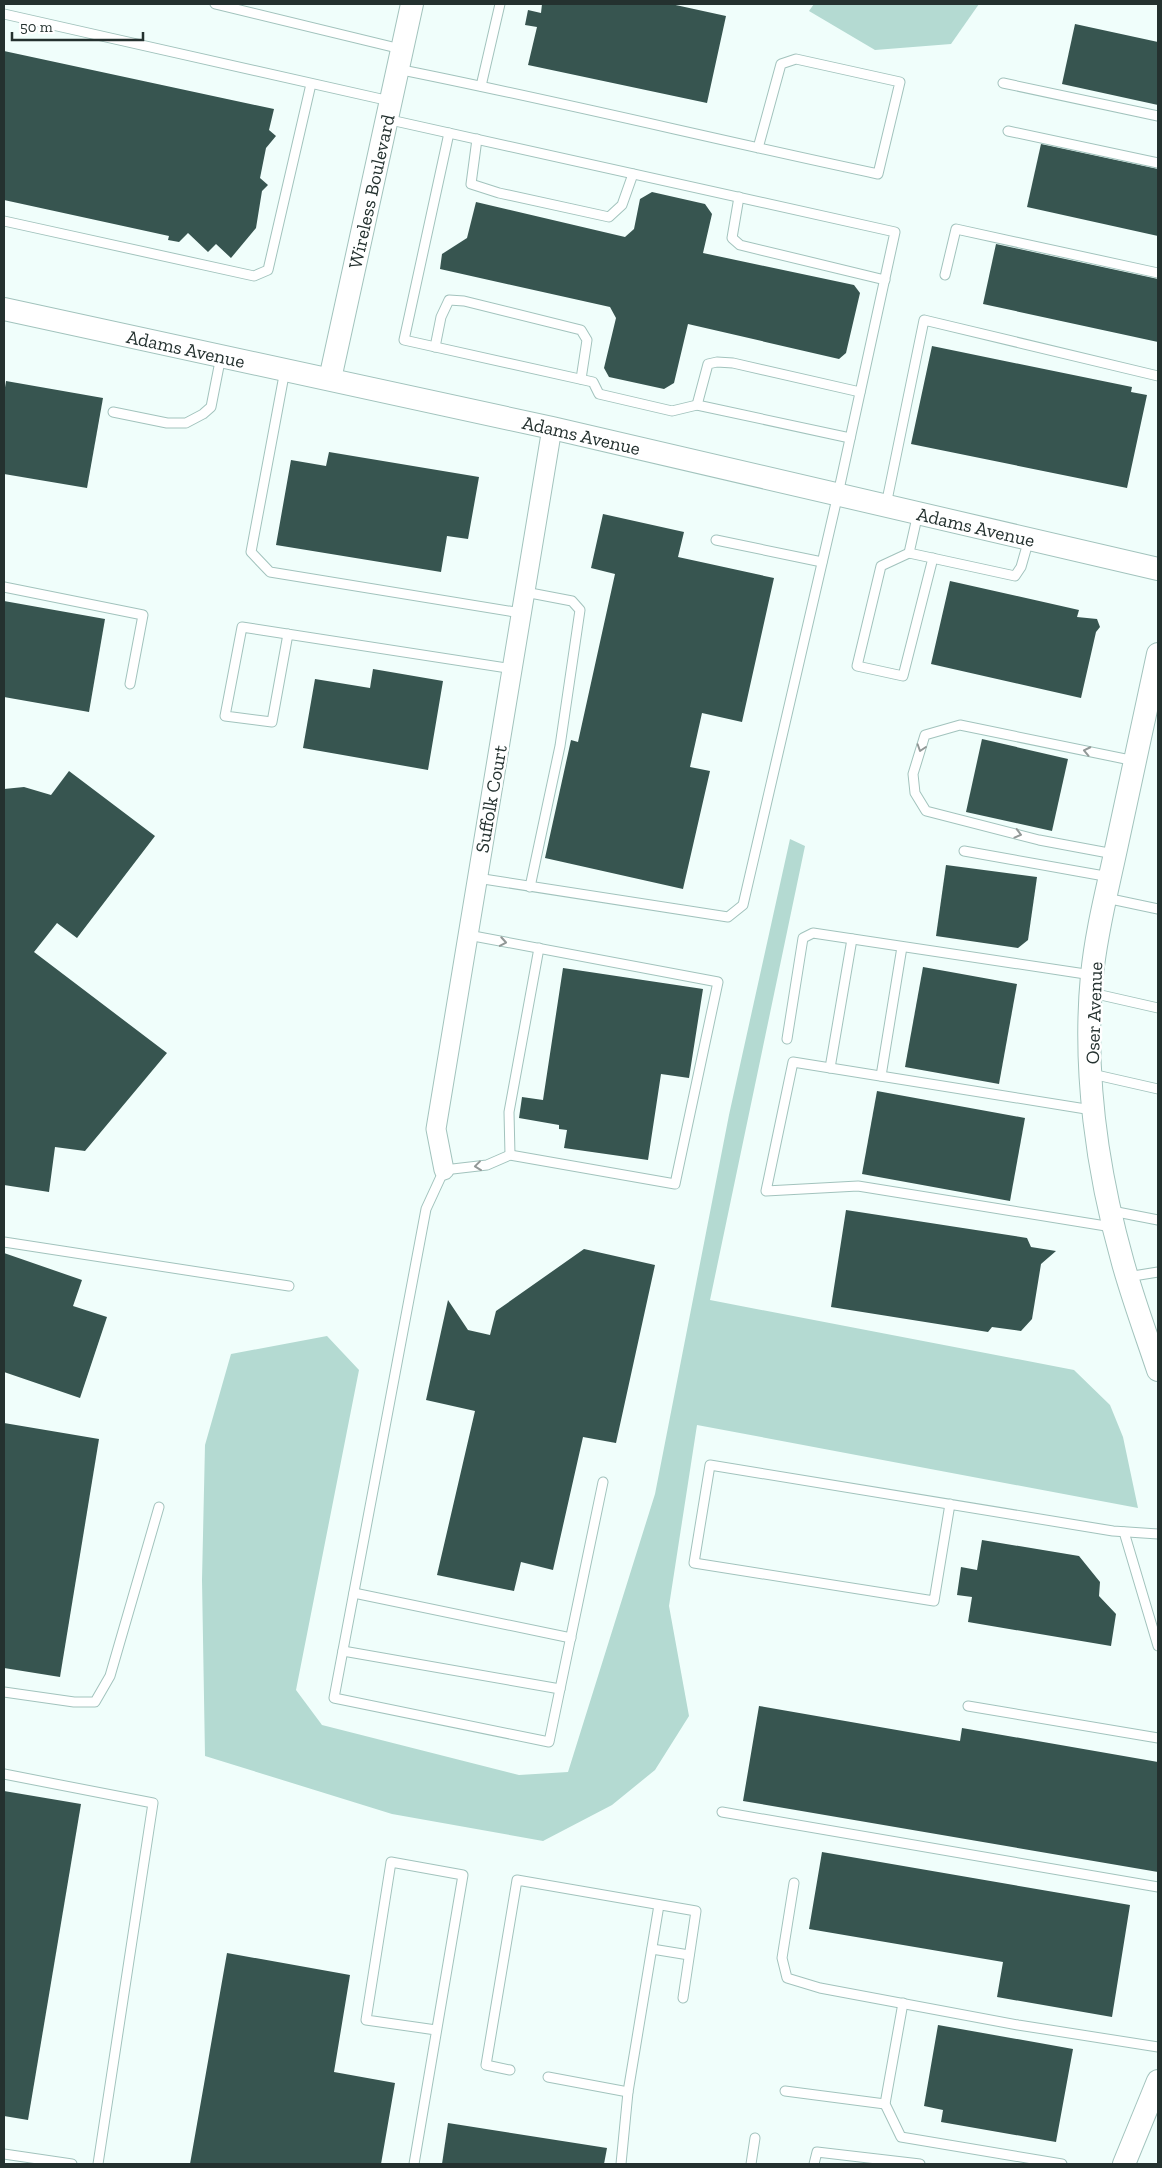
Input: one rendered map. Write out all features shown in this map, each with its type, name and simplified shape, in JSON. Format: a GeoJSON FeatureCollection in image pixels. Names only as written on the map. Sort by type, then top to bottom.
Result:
{"type":"FeatureCollection","features":[{"type":"Feature","properties":{"kind":"street","name":"Wireless Boulevard"},"geometry":{"type":"LineString","coordinates":[[330,379],[412,4]]}},
{"type":"Feature","properties":{"kind":"street","name":"Adams Avenue"},"geometry":{"type":"LineString","coordinates":[[4,309],[552,428],[1158,569]]}},
{"type":"Feature","properties":{"kind":"street","name":"Suffolk Court"},"geometry":{"type":"LineString","coordinates":[[444,1170],[436,1129],[552,428]]}},
{"type":"Feature","properties":{"kind":"street","name":"Oser Avenue"},"geometry":{"type":"LineString","coordinates":[[1156,1359],[1127,1277],[1112,1219],[1101,1162],[1090,1037],[1092,984],[1108,888],[1158,654]]}},
{"type":"Feature","properties":{"kind":"street"},"geometry":{"type":"LineString","coordinates":[[1124,2164],[1158,2081]]}},
{"type":"Feature","properties":{"kind":"lane"},"geometry":{"type":"LineString","coordinates":[[215,4],[399,59],[480,86],[758,148],[878,174],[900,82],[796,59],[781,64],[758,148]]}},
{"type":"Feature","properties":{"kind":"lane"},"geometry":{"type":"LineString","coordinates":[[480,86],[500,4]]}},
{"type":"Feature","properties":{"kind":"lane"},"geometry":{"type":"LineString","coordinates":[[4,14],[311,84],[448,133],[895,232],[838,494],[743,905],[728,917],[477,878]]}},
{"type":"Feature","properties":{"kind":"lane"},"geometry":{"type":"LineString","coordinates":[[1002,83],[1158,116]]}},
{"type":"Feature","properties":{"kind":"lane"},"geometry":{"type":"LineString","coordinates":[[4,221],[254,276],[268,270],[311,84]]}},
{"type":"Feature","properties":{"kind":"lane"},"geometry":{"type":"LineString","coordinates":[[1008,131],[1158,163]]}},
{"type":"Feature","properties":{"kind":"lane"},"geometry":{"type":"LineString","coordinates":[[448,133],[404,340],[593,382],[599,394],[672,411],[696,405],[850,438]]}},
{"type":"Feature","properties":{"kind":"lane"},"geometry":{"type":"LineString","coordinates":[[477,139],[471,184],[499,193],[609,217],[622,205],[633,174]]}},
{"type":"Feature","properties":{"kind":"lane"},"geometry":{"type":"LineString","coordinates":[[739,198],[732,238],[740,245],[885,280]]}},
{"type":"Feature","properties":{"kind":"lane"},"geometry":{"type":"LineString","coordinates":[[945,275],[956,229],[1158,273]]}},
{"type":"Feature","properties":{"kind":"lane"},"geometry":{"type":"LineString","coordinates":[[435,347],[441,317],[449,300],[464,301],[581,330],[587,340],[581,379]]}},
{"type":"Feature","properties":{"kind":"lane"},"geometry":{"type":"LineString","coordinates":[[886,506],[924,320],[1158,376]]}},
{"type":"Feature","properties":{"kind":"lane"},"geometry":{"type":"LineString","coordinates":[[113,412],[167,423],[186,423],[204,414],[211,406],[222,356]]}},
{"type":"Feature","properties":{"kind":"lane"},"geometry":{"type":"LineString","coordinates":[[696,405],[708,364],[717,362],[733,363],[860,392]]}},
{"type":"Feature","properties":{"kind":"lane"},"geometry":{"type":"LineString","coordinates":[[285,369],[251,552],[270,572],[521,613]]}},
{"type":"Feature","properties":{"kind":"lane"},"geometry":{"type":"LineString","coordinates":[[909,553],[918,513]]}},
{"type":"Feature","properties":{"kind":"lane"},"geometry":{"type":"LineString","coordinates":[[932,558],[903,676],[857,666],[881,566],[909,553],[1015,576],[1021,567],[1029,539]]}},
{"type":"Feature","properties":{"kind":"lane"},"geometry":{"type":"LineString","coordinates":[[716,540],[822,562]]}},
{"type":"Feature","properties":{"kind":"lane"},"geometry":{"type":"LineString","coordinates":[[4,587],[143,615],[130,684]]}},
{"type":"Feature","properties":{"kind":"lane"},"geometry":{"type":"LineString","coordinates":[[525,592],[572,601],[580,610],[560,746],[530,887]]}},
{"type":"Feature","properties":{"kind":"lane"},"geometry":{"type":"LineString","coordinates":[[288,634],[272,722],[225,716],[242,627],[288,634],[513,669]]}},
{"type":"Feature","properties":{"kind":"lane"},"geometry":{"type":"LineString","coordinates":[[1115,854],[1039,840],[926,812],[915,793],[913,774],[925,734],[960,725],[1135,761]]}},
{"type":"Feature","properties":{"kind":"lane"},"geometry":{"type":"LineString","coordinates":[[964,851],[1108,888],[1158,909]]}},
{"type":"Feature","properties":{"kind":"lane"},"geometry":{"type":"LineString","coordinates":[[786,1038],[803,938],[813,933],[902,947],[1092,984],[1158,1008]]}},
{"type":"Feature","properties":{"kind":"lane"},"geometry":{"type":"LineString","coordinates":[[468,935],[718,982],[675,1184],[510,1155],[487,1166],[444,1170],[426,1209],[334,1698],[549,1742],[603,1482]]}},
{"type":"Feature","properties":{"kind":"lane"},"geometry":{"type":"LineString","coordinates":[[830,1068],[852,939]]}},
{"type":"Feature","properties":{"kind":"lane"},"geometry":{"type":"LineString","coordinates":[[881,1076],[902,947]]}},
{"type":"Feature","properties":{"kind":"lane"},"geometry":{"type":"LineString","coordinates":[[510,1155],[509,1112],[539,948]]}},
{"type":"Feature","properties":{"kind":"lane"},"geometry":{"type":"LineString","coordinates":[[1095,1110],[793,1062],[766,1191],[858,1186],[1112,1219],[1158,1220]]}},
{"type":"Feature","properties":{"kind":"lane"},"geometry":{"type":"LineString","coordinates":[[1092,1074],[1158,1088]]}},
{"type":"Feature","properties":{"kind":"lane"},"geometry":{"type":"LineString","coordinates":[[4,1242],[289,1286]]}},
{"type":"Feature","properties":{"kind":"lane"},"geometry":{"type":"LineString","coordinates":[[1127,1277],[1158,1272]]}},
{"type":"Feature","properties":{"kind":"lane"},"geometry":{"type":"LineString","coordinates":[[950,1504],[934,1602],[694,1563],[710,1466],[950,1504],[1124,1532],[1158,1534]]}},
{"type":"Feature","properties":{"kind":"lane"},"geometry":{"type":"LineString","coordinates":[[4,1692],[74,1702],[95,1702],[110,1676],[159,1507]]}},
{"type":"Feature","properties":{"kind":"lane"},"geometry":{"type":"LineString","coordinates":[[1124,1532],[1158,1646]]}},
{"type":"Feature","properties":{"kind":"lane"},"geometry":{"type":"LineString","coordinates":[[354,1593],[571,1638]]}},
{"type":"Feature","properties":{"kind":"lane"},"geometry":{"type":"LineString","coordinates":[[343,1651],[560,1689]]}},
{"type":"Feature","properties":{"kind":"lane"},"geometry":{"type":"LineString","coordinates":[[968,1706],[1158,1738]]}},
{"type":"Feature","properties":{"kind":"lane"},"geometry":{"type":"LineString","coordinates":[[4,1774],[153,1803],[98,2164]]}},
{"type":"Feature","properties":{"kind":"lane"},"geometry":{"type":"LineString","coordinates":[[722,1812],[1158,1887]]}},
{"type":"Feature","properties":{"kind":"lane"},"geometry":{"type":"LineString","coordinates":[[414,2164],[463,1875],[391,1862],[366,2020],[436,2030]]}},
{"type":"Feature","properties":{"kind":"lane"},"geometry":{"type":"LineString","coordinates":[[510,2070],[486,2065],[517,1880],[696,1911],[682,1998]]}},
{"type":"Feature","properties":{"kind":"lane"},"geometry":{"type":"LineString","coordinates":[[794,1883],[782,1958],[787,1978],[820,1988],[1158,2048]]}},
{"type":"Feature","properties":{"kind":"lane"},"geometry":{"type":"LineString","coordinates":[[621,2164],[628,2092],[659,1905]]}},
{"type":"Feature","properties":{"kind":"lane"},"geometry":{"type":"LineString","coordinates":[[652,1949],[689,1955]]}},
{"type":"Feature","properties":{"kind":"lane"},"geometry":{"type":"LineString","coordinates":[[903,2003],[885,2104],[902,2137],[1062,2164]]}},
{"type":"Feature","properties":{"kind":"lane"},"geometry":{"type":"LineString","coordinates":[[548,2077],[628,2092]]}},
{"type":"Feature","properties":{"kind":"lane"},"geometry":{"type":"LineString","coordinates":[[785,2091],[885,2104]]}},
{"type":"Feature","properties":{"kind":"lane"},"geometry":{"type":"LineString","coordinates":[[750,2164],[755,2138]]}},
{"type":"Feature","properties":{"kind":"lane"},"geometry":{"type":"LineString","coordinates":[[814,2164],[817,2152],[920,2164]]}},
{"type":"Feature","properties":{"kind":"lane"},"geometry":{"type":"LineString","coordinates":[[4,2154],[72,2164]]}},
{"type":"Feature","properties":{"kind":"green space"},"geometry":{"type":"Polygon","coordinates":[[[814,4],[979,4],[951,44],[875,50],[809,11],[814,4]]]}},
{"type":"Feature","properties":{"kind":"green space"},"geometry":{"type":"Polygon","coordinates":[[[790,839],[805,846],[710,1300],[1074,1370],[1110,1405],[1123,1437],[1138,1508],[697,1425],[669,1606],[689,1716],[655,1770],[612,1805],[543,1841],[392,1814],[205,1756],[202,1580],[205,1445],[231,1354],[327,1336],[359,1370],[296,1690],[322,1725],[519,1775],[568,1772],[655,1494],[729,1115],[790,839]]]}},
{"type":"Feature","properties":{"kind":"building"},"geometry":{"type":"Polygon","coordinates":[[[542,4],[671,4],[726,16],[707,103],[528,65],[537,27],[525,25],[528,10],[541,13],[542,4]]]}},
{"type":"Feature","properties":{"kind":"building"},"geometry":{"type":"Polygon","coordinates":[[[1075,24],[1158,42],[1158,105],[1062,84],[1075,24]]]}},
{"type":"Feature","properties":{"kind":"building"},"geometry":{"type":"Polygon","coordinates":[[[4,51],[274,109],[269,130],[276,136],[266,148],[260,178],[268,185],[262,191],[256,228],[231,258],[216,244],[208,252],[188,233],[179,242],[168,240],[169,236],[4,200],[4,51]]]}},
{"type":"Feature","properties":{"kind":"building"},"geometry":{"type":"Polygon","coordinates":[[[1041,144],[1158,169],[1158,236],[1027,207],[1041,144]]]}},
{"type":"Feature","properties":{"kind":"building"},"geometry":{"type":"Polygon","coordinates":[[[652,192],[705,204],[712,214],[703,253],[854,285],[860,293],[846,353],[839,359],[688,324],[674,383],[664,389],[609,377],[604,368],[616,318],[610,307],[440,269],[442,254],[467,238],[476,202],[625,237],[634,229],[640,199],[652,192]]]}},
{"type":"Feature","properties":{"kind":"building"},"geometry":{"type":"Polygon","coordinates":[[[996,244],[1158,279],[1158,342],[983,304],[996,244]]]}},
{"type":"Feature","properties":{"kind":"building"},"geometry":{"type":"Polygon","coordinates":[[[932,346],[1132,387],[1131,392],[1147,395],[1127,488],[911,444],[932,346]]]}},
{"type":"Feature","properties":{"kind":"building"},"geometry":{"type":"Polygon","coordinates":[[[6,381],[103,398],[87,488],[4,474],[4,394],[6,381]]]}},
{"type":"Feature","properties":{"kind":"building"},"geometry":{"type":"Polygon","coordinates":[[[329,452],[479,477],[468,539],[447,536],[441,572],[276,545],[291,460],[326,466],[329,452]]]}},
{"type":"Feature","properties":{"kind":"building"},"geometry":{"type":"Polygon","coordinates":[[[603,514],[684,532],[678,557],[774,578],[742,722],[702,713],[690,767],[710,771],[683,889],[545,858],[571,740],[578,742],[615,574],[591,568],[603,514]]]}},
{"type":"Feature","properties":{"kind":"building"},"geometry":{"type":"Polygon","coordinates":[[[950,581],[1079,610],[1077,617],[1097,619],[1100,627],[1096,632],[1081,698],[931,664],[950,581]]]}},
{"type":"Feature","properties":{"kind":"building"},"geometry":{"type":"Polygon","coordinates":[[[4,601],[105,619],[89,712],[4,697],[4,601]]]}},
{"type":"Feature","properties":{"kind":"building"},"geometry":{"type":"Polygon","coordinates":[[[373,669],[443,681],[428,770],[303,748],[315,679],[370,688],[373,669]]]}},
{"type":"Feature","properties":{"kind":"building"},"geometry":{"type":"Polygon","coordinates":[[[982,739],[1068,759],[1052,831],[966,812],[982,739]]]}},
{"type":"Feature","properties":{"kind":"building"},"geometry":{"type":"Polygon","coordinates":[[[69,771],[155,836],[77,938],[57,923],[34,952],[167,1053],[85,1151],[55,1147],[49,1192],[4,1185],[4,789],[24,787],[51,795],[69,771]]]}},
{"type":"Feature","properties":{"kind":"building"},"geometry":{"type":"Polygon","coordinates":[[[946,865],[1037,877],[1028,940],[1018,948],[936,936],[946,865]]]}},
{"type":"Feature","properties":{"kind":"building"},"geometry":{"type":"Polygon","coordinates":[[[923,967],[1017,984],[999,1084],[905,1067],[923,967]]]}},
{"type":"Feature","properties":{"kind":"building"},"geometry":{"type":"Polygon","coordinates":[[[563,968],[703,989],[689,1078],[661,1074],[648,1160],[564,1148],[567,1130],[559,1129],[559,1125],[519,1118],[522,1097],[543,1100],[563,968]]]}},
{"type":"Feature","properties":{"kind":"building"},"geometry":{"type":"Polygon","coordinates":[[[877,1091],[1025,1118],[1010,1201],[862,1174],[877,1091]]]}},
{"type":"Feature","properties":{"kind":"building"},"geometry":{"type":"Polygon","coordinates":[[[846,1210],[1027,1238],[1031,1247],[1056,1251],[1041,1264],[1032,1319],[1021,1331],[992,1327],[988,1332],[831,1307],[846,1210]]]}},
{"type":"Feature","properties":{"kind":"building"},"geometry":{"type":"Polygon","coordinates":[[[584,1249],[655,1265],[616,1443],[583,1437],[553,1570],[521,1562],[514,1591],[437,1575],[475,1411],[426,1400],[448,1300],[468,1330],[490,1335],[496,1311],[584,1249]]]}},
{"type":"Feature","properties":{"kind":"building"},"geometry":{"type":"Polygon","coordinates":[[[4,1253],[82,1280],[73,1306],[107,1317],[80,1398],[4,1372],[4,1253]]]}},
{"type":"Feature","properties":{"kind":"building"},"geometry":{"type":"Polygon","coordinates":[[[4,1423],[99,1439],[60,1677],[4,1668],[4,1423]]]}},
{"type":"Feature","properties":{"kind":"building"},"geometry":{"type":"Polygon","coordinates":[[[982,1540],[1079,1556],[1100,1582],[1099,1596],[1116,1614],[1111,1646],[968,1622],[972,1597],[957,1595],[961,1567],[977,1570],[982,1540]]]}},
{"type":"Feature","properties":{"kind":"building"},"geometry":{"type":"Polygon","coordinates":[[[759,1706],[960,1741],[962,1728],[1158,1762],[1158,1872],[743,1801],[759,1706]]]}},
{"type":"Feature","properties":{"kind":"building"},"geometry":{"type":"Polygon","coordinates":[[[4,1791],[81,1804],[28,2120],[4,2116],[4,1791]]]}},
{"type":"Feature","properties":{"kind":"building"},"geometry":{"type":"Polygon","coordinates":[[[822,1852],[1130,1905],[1112,2017],[997,1997],[1003,1962],[809,1929],[822,1852]]]}},
{"type":"Feature","properties":{"kind":"building"},"geometry":{"type":"Polygon","coordinates":[[[227,1953],[350,1975],[334,2072],[395,2083],[381,2164],[190,2164],[227,1953]]]}},
{"type":"Feature","properties":{"kind":"building"},"geometry":{"type":"Polygon","coordinates":[[[938,2025],[1073,2049],[1056,2142],[941,2122],[943,2110],[924,2106],[938,2025]]]}},
{"type":"Feature","properties":{"kind":"building"},"geometry":{"type":"Polygon","coordinates":[[[448,2123],[607,2148],[604,2164],[442,2164],[448,2123]]]}}]}
